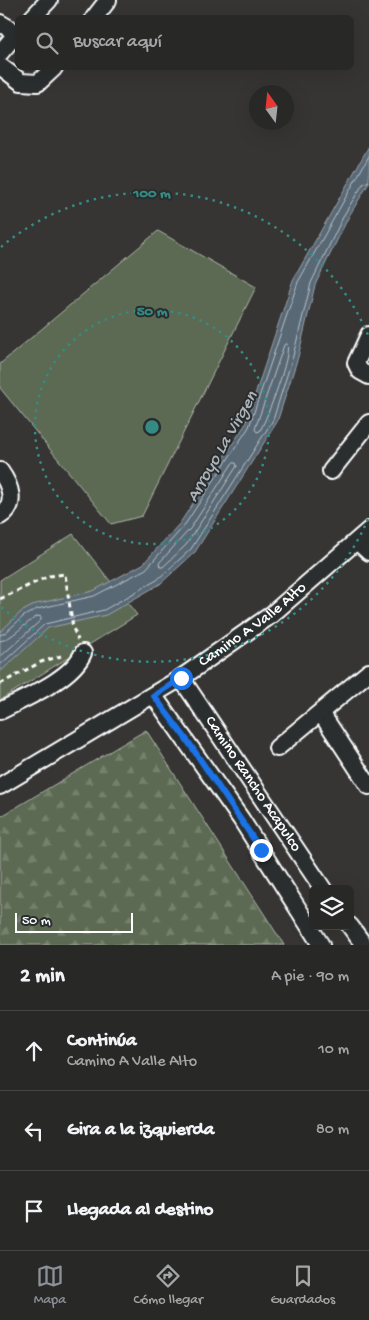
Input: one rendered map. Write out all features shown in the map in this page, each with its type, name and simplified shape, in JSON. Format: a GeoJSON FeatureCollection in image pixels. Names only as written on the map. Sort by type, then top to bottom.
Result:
{"type":"FeatureCollection","features":[{"type":"Feature","properties":{"kind":"street"},"geometry":{"type":"LineString","coordinates":[[35,15],[49,0]]}},
{"type":"Feature","properties":{"kind":"street"},"geometry":{"type":"LineString","coordinates":[[96,15],[108,0]]}},
{"type":"Feature","properties":{"kind":"street"},"geometry":{"type":"LineString","coordinates":[[0,23],[15,31]]}},
{"type":"Feature","properties":{"kind":"street"},"geometry":{"type":"LineString","coordinates":[[0,53],[15,36]]}},
{"type":"Feature","properties":{"kind":"street"},"geometry":{"type":"LineString","coordinates":[[0,66],[21,82],[38,83],[52,70]]}},
{"type":"Feature","properties":{"kind":"street"},"geometry":{"type":"LineString","coordinates":[[369,335],[356,364],[360,371],[369,376]]}},
{"type":"Feature","properties":{"kind":"street"},"geometry":{"type":"LineString","coordinates":[[331,471],[369,423]]}},
{"type":"Feature","properties":{"kind":"street"},"geometry":{"type":"LineString","coordinates":[[0,471],[8,482],[12,494],[9,504],[0,516]]}},
{"type":"Feature","properties":{"kind":"street","name":"Camino A Valle Alto"},"geometry":{"type":"LineString","coordinates":[[0,786],[154,696],[181,678],[271,615],[365,541]]}},
{"type":"Feature","properties":{"kind":"street"},"geometry":{"type":"LineString","coordinates":[[0,711],[54,682],[70,670],[80,660],[83,653]]}},
{"type":"Feature","properties":{"kind":"street"},"geometry":{"type":"LineString","coordinates":[[277,748],[369,672]]}},
{"type":"Feature","properties":{"kind":"street","name":"Camino Rancho Acapulco"},"geometry":{"type":"LineString","coordinates":[[181,678],[320,885]]}},
{"type":"Feature","properties":{"kind":"street"},"geometry":{"type":"LineString","coordinates":[[154,696],[241,819],[321,945]]}},
{"type":"Feature","properties":{"kind":"street"},"geometry":{"type":"LineString","coordinates":[[321,713],[369,786]]}},
{"type":"Feature","properties":{"kind":"street"},"geometry":{"type":"LineString","coordinates":[[353,930],[364,945]]}},
{"type":"Feature","properties":{"kind":"path"},"geometry":{"type":"LineString","coordinates":[[0,599],[49,576],[65,574],[73,628],[83,653],[41,662],[0,684]]}},
{"type":"Feature","properties":{"kind":"green space"},"geometry":{"type":"Polygon","coordinates":[[[158,231],[256,287],[142,516],[111,524],[0,388],[0,364],[158,231]]]}},
{"type":"Feature","properties":{"kind":"green space"},"geometry":{"type":"Polygon","coordinates":[[[73,534],[137,615],[0,700],[0,580],[73,534]]]}},
{"type":"Feature","properties":{"kind":"green space"},"geometry":{"type":"Polygon","coordinates":[[[146,730],[284,945],[0,945],[0,817],[146,730]]]}},
{"type":"Feature","properties":{"kind":"water"},"geometry":{"type":"Polygon","coordinates":[[[369,146],[369,183],[349,216],[315,285],[298,357],[277,422],[195,552],[160,584],[106,615],[48,628],[0,672],[0,632],[21,612],[36,604],[93,591],[143,564],[180,523],[245,425],[293,280],[369,146]]]}},
{"type":"Feature","properties":{"kind":"route"},"geometry":{"type":"LineString","coordinates":[[181,678],[154,696],[187,740],[261,850]]}},
{"type":"Feature","properties":{"kind":"water label","name":"Arroyo La Virgen"},"geometry":{"type":"Point","coordinates":[223,447]}}]}
